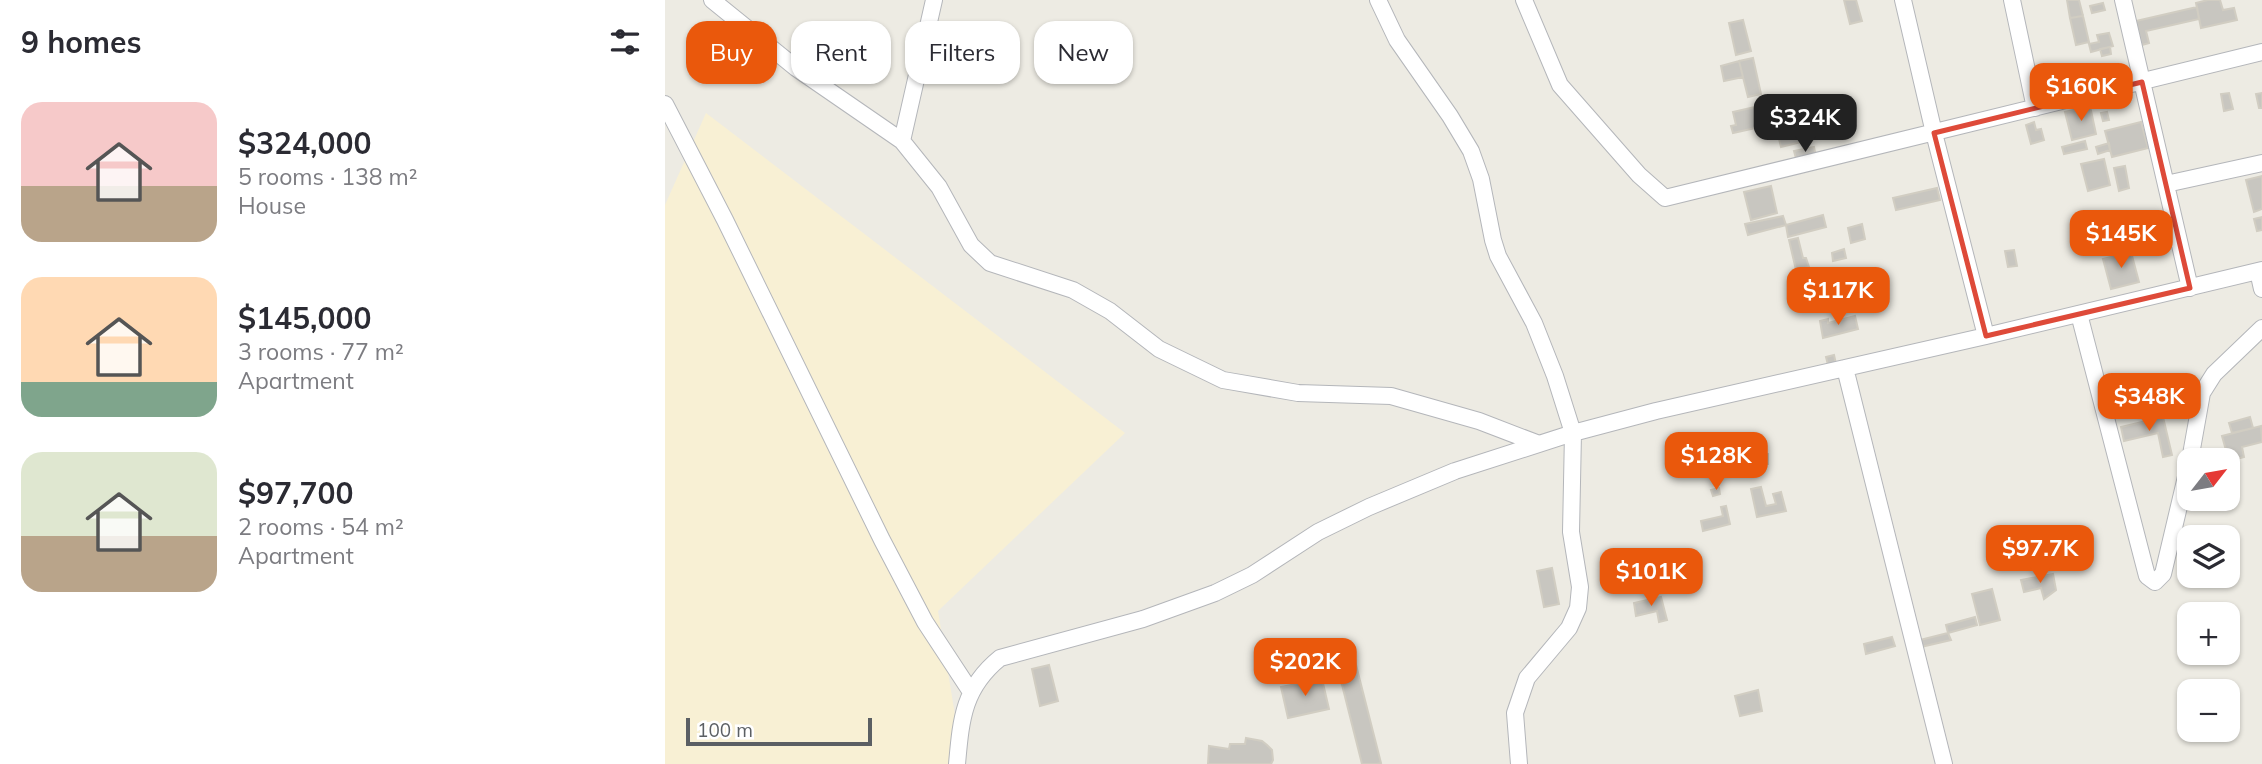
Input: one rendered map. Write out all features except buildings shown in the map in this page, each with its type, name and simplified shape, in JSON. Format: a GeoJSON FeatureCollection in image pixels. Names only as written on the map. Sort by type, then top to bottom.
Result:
{"type":"FeatureCollection","features":[{"type":"Feature","properties":{"kind":"street"},"geometry":{"type":"LineString","coordinates":[[712,0],[796,68],[902,141],[939,187],[971,245],[990,262],[1073,290],[1110,311],[1159,349],[1223,380],[1298,393],[1391,396],[1479,421],[1539,444]]}},
{"type":"Feature","properties":{"kind":"street"},"geometry":{"type":"LineString","coordinates":[[902,141],[934,0]]}},
{"type":"Feature","properties":{"kind":"street"},"geometry":{"type":"LineString","coordinates":[[1378,0],[1397,40],[1471,151],[1481,179],[1495,248],[1534,323],[1573,433],[1571,532],[1580,587],[1578,608],[1569,628],[1527,678],[1515,713],[1519,764]]}},
{"type":"Feature","properties":{"kind":"street"},"geometry":{"type":"LineString","coordinates":[[1524,0],[1560,85],[1630,165],[1665,198],[2262,52]]}},
{"type":"Feature","properties":{"kind":"street"},"geometry":{"type":"LineString","coordinates":[[1903,0],[1986,336]]}},
{"type":"Feature","properties":{"kind":"street"},"geometry":{"type":"LineString","coordinates":[[2012,0],[2035,108]]}},
{"type":"Feature","properties":{"kind":"street"},"geometry":{"type":"LineString","coordinates":[[2123,0],[2190,288]]}},
{"type":"Feature","properties":{"kind":"street"},"geometry":{"type":"LineString","coordinates":[[665,104],[737,243],[888,552],[925,622],[971,692]]}},
{"type":"Feature","properties":{"kind":"street"},"geometry":{"type":"LineString","coordinates":[[2166,184],[2262,163]]}},
{"type":"Feature","properties":{"kind":"street"},"geometry":{"type":"LineString","coordinates":[[957,764],[961,720],[971,692],[990,666],[1000,658],[1143,620],[1215,593],[1252,575],[1318,532],[1455,471],[1573,433],[1656,411],[2260,271],[2262,289]]}},
{"type":"Feature","properties":{"kind":"street"},"geometry":{"type":"LineString","coordinates":[[2079,314],[2147,576],[2155,582],[2163,574],[2178,511]]}},
{"type":"Feature","properties":{"kind":"street"},"geometry":{"type":"LineString","coordinates":[[2192,448],[2201,393],[2214,373],[2262,328]]}},
{"type":"Feature","properties":{"kind":"street"},"geometry":{"type":"LineString","coordinates":[[1845,368],[1944,764]]}},
{"type":"Feature","properties":{"kind":"highlighted area"},"geometry":{"type":"Polygon","coordinates":[[[2142,82],[2190,288],[1986,336],[1934,133],[2142,82]]]}},
{"type":"Feature","properties":{"kind":"sand"},"geometry":{"type":"Polygon","coordinates":[[[706,113],[1125,433],[938,611],[963,764],[665,764],[665,205],[706,113]]]}}]}
